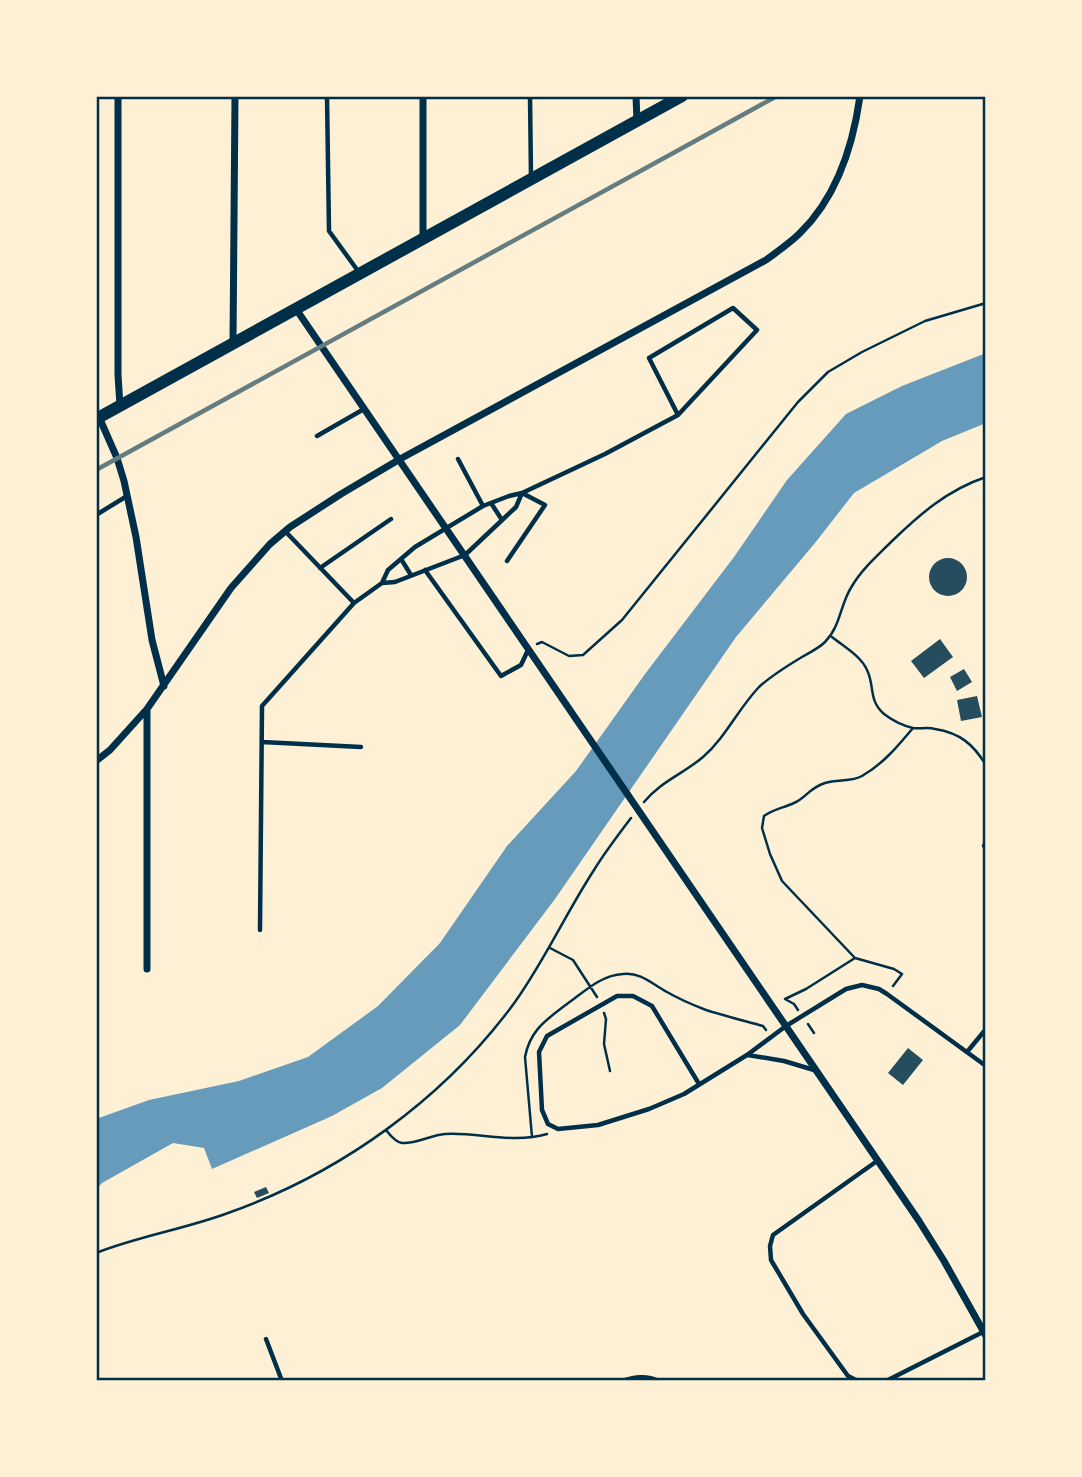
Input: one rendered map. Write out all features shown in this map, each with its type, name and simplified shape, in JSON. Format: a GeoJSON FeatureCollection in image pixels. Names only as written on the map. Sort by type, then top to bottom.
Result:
{"type":"FeatureCollection","features":[{"type":"Feature","properties":{"kind":"main road"},"geometry":{"type":"LineString","coordinates":[[98,418],[682,96]]}},
{"type":"Feature","properties":{"kind":"street"},"geometry":{"type":"LineString","coordinates":[[118,96],[120,406]]}},
{"type":"Feature","properties":{"kind":"street"},"geometry":{"type":"LineString","coordinates":[[233,344],[235,96]]}},
{"type":"Feature","properties":{"kind":"street"},"geometry":{"type":"LineString","coordinates":[[423,96],[423,238]]}},
{"type":"Feature","properties":{"kind":"street"},"geometry":{"type":"LineString","coordinates":[[636,96],[637,121]]}},
{"type":"Feature","properties":{"kind":"street"},"geometry":{"type":"LineString","coordinates":[[96,761],[110,750],[147,709],[231,588],[285,531],[400,459],[766,260],[803,231],[834,188],[856,122],[860,96]]}},
{"type":"Feature","properties":{"kind":"street"},"geometry":{"type":"LineString","coordinates":[[296,309],[877,1161],[944,1261],[985,1334]]}},
{"type":"Feature","properties":{"kind":"street"},"geometry":{"type":"LineString","coordinates":[[98,418],[117,458],[127,496],[152,640],[164,686]]}},
{"type":"Feature","properties":{"kind":"street"},"geometry":{"type":"LineString","coordinates":[[146,970],[147,709]]}},
{"type":"Feature","properties":{"kind":"lane"},"geometry":{"type":"LineString","coordinates":[[327,96],[329,231],[359,273]]}},
{"type":"Feature","properties":{"kind":"lane"},"geometry":{"type":"LineString","coordinates":[[530,96],[531,179]]}},
{"type":"Feature","properties":{"kind":"lane"},"geometry":{"type":"LineString","coordinates":[[383,583],[388,570],[415,547],[483,506],[522,493],[605,454],[678,415],[757,330],[733,309],[649,358],[678,415]]}},
{"type":"Feature","properties":{"kind":"lane"},"geometry":{"type":"LineString","coordinates":[[317,436],[365,409]]}},
{"type":"Feature","properties":{"kind":"lane"},"geometry":{"type":"LineString","coordinates":[[458,459],[483,506]]}},
{"type":"Feature","properties":{"kind":"lane"},"geometry":{"type":"LineString","coordinates":[[260,930],[262,706],[354,603],[383,583],[395,582],[465,555],[516,507],[522,493]]}},
{"type":"Feature","properties":{"kind":"lane"},"geometry":{"type":"LineString","coordinates":[[507,561],[545,505],[522,493]]}},
{"type":"Feature","properties":{"kind":"lane"},"geometry":{"type":"LineString","coordinates":[[96,515],[127,496]]}},
{"type":"Feature","properties":{"kind":"lane"},"geometry":{"type":"LineString","coordinates":[[491,503],[502,520]]}},
{"type":"Feature","properties":{"kind":"lane"},"geometry":{"type":"LineString","coordinates":[[320,568],[391,519]]}},
{"type":"Feature","properties":{"kind":"lane"},"geometry":{"type":"LineString","coordinates":[[285,531],[354,603]]}},
{"type":"Feature","properties":{"kind":"lane"},"geometry":{"type":"LineString","coordinates":[[401,559],[411,575]]}},
{"type":"Feature","properties":{"kind":"lane"},"geometry":{"type":"LineString","coordinates":[[425,570],[501,676],[521,665],[528,649]]}},
{"type":"Feature","properties":{"kind":"lane"},"geometry":{"type":"LineString","coordinates":[[262,741],[361,747]]}},
{"type":"Feature","properties":{"kind":"lane"},"geometry":{"type":"LineString","coordinates":[[699,1084],[652,1006],[633,996],[617,996],[547,1036],[539,1052],[542,1110],[548,1124],[558,1129],[598,1125],[649,1110],[684,1094],[747,1055],[786,1026],[854,986],[870,986],[887,993],[986,1066]]}},
{"type":"Feature","properties":{"kind":"lane"},"geometry":{"type":"LineString","coordinates":[[967,1052],[986,1029]]}},
{"type":"Feature","properties":{"kind":"lane"},"geometry":{"type":"LineString","coordinates":[[747,1055],[784,1061],[816,1071]]}},
{"type":"Feature","properties":{"kind":"lane"},"geometry":{"type":"LineString","coordinates":[[858,1381],[848,1376],[803,1314],[771,1260],[770,1246],[773,1234],[877,1161]]}},
{"type":"Feature","properties":{"kind":"lane"},"geometry":{"type":"LineString","coordinates":[[886,1381],[985,1334]]}},
{"type":"Feature","properties":{"kind":"lane"},"geometry":{"type":"LineString","coordinates":[[266,1339],[282,1381]]}},
{"type":"Feature","properties":{"kind":"lane"},"geometry":{"type":"LineString","coordinates":[[622,1381],[651,1377],[659,1381]]}},
{"type":"Feature","properties":{"kind":"path"},"geometry":{"type":"LineString","coordinates":[[528,649],[542,642],[569,656],[583,655],[622,620],[798,402],[828,372],[925,321],[986,303]]}},
{"type":"Feature","properties":{"kind":"path"},"geometry":{"type":"LineString","coordinates":[[641,805],[659,786],[710,751],[761,685],[783,668],[816,649],[830,636],[837,625],[849,590],[866,566],[914,520],[934,503],[963,486],[986,477]]}},
{"type":"Feature","properties":{"kind":"path"},"geometry":{"type":"LineString","coordinates":[[830,636],[866,667],[877,707],[886,716],[913,727],[933,728],[964,739],[976,748],[986,765]]}},
{"type":"Feature","properties":{"kind":"path"},"geometry":{"type":"LineString","coordinates":[[887,993],[902,974],[894,969],[855,958],[782,880],[762,828],[764,816],[774,809],[796,803],[813,788],[828,782],[859,778],[897,747],[913,727]]}},
{"type":"Feature","properties":{"kind":"path"},"geometry":{"type":"LineString","coordinates":[[96,1253],[224,1215],[269,1198],[332,1165],[386,1130],[443,1082],[476,1049],[505,1014],[529,982],[594,870],[634,814]]}},
{"type":"Feature","properties":{"kind":"path"},"geometry":{"type":"LineString","coordinates":[[986,839],[983,846],[986,849]]}},
{"type":"Feature","properties":{"kind":"path"},"geometry":{"type":"LineString","coordinates":[[794,1004],[785,999],[855,958]]}},
{"type":"Feature","properties":{"kind":"path"},"geometry":{"type":"LineString","coordinates":[[532,1137],[525,1057],[534,1032],[547,1019],[608,976],[626,973],[646,978],[665,991],[708,1010],[764,1026],[771,1037]]}},
{"type":"Feature","properties":{"kind":"path"},"geometry":{"type":"LineString","coordinates":[[386,1130],[394,1139],[403,1143],[444,1134],[498,1138],[532,1137],[558,1129]]}},
{"type":"Feature","properties":{"kind":"water"},"geometry":{"type":"Polygon","coordinates":[[[986,353],[986,423],[942,441],[854,493],[736,637],[555,899],[460,1025],[382,1088],[332,1116],[212,1169],[204,1148],[173,1143],[96,1189],[96,1119],[149,1100],[239,1081],[308,1057],[378,1006],[440,943],[507,846],[576,771],[645,674],[734,557],[787,480],[846,414],[902,386],[986,353]]]}},
{"type":"Feature","properties":{"kind":"building"},"geometry":{"type":"Polygon","coordinates":[[[948,558],[961,564],[967,577],[961,590],[948,596],[935,590],[929,577],[935,564],[948,558]]]}},
{"type":"Feature","properties":{"kind":"building"},"geometry":{"type":"Polygon","coordinates":[[[940,639],[953,657],[924,678],[911,661],[940,639]]]}},
{"type":"Feature","properties":{"kind":"building"},"geometry":{"type":"Polygon","coordinates":[[[964,669],[972,682],[957,691],[950,677],[964,669]]]}},
{"type":"Feature","properties":{"kind":"building"},"geometry":{"type":"Polygon","coordinates":[[[977,696],[982,717],[961,721],[957,700],[977,696]]]}},
{"type":"Feature","properties":{"kind":"building"},"geometry":{"type":"Polygon","coordinates":[[[908,1048],[923,1060],[903,1085],[888,1073],[908,1048]]]}},
{"type":"Feature","properties":{"kind":"building"},"geometry":{"type":"Polygon","coordinates":[[[266,1187],[269,1193],[257,1198],[254,1192],[266,1187]]]}},
{"type":"Feature","properties":{"kind":"railway"},"geometry":{"type":"LineString","coordinates":[[96,470],[777,96]]}}]}
